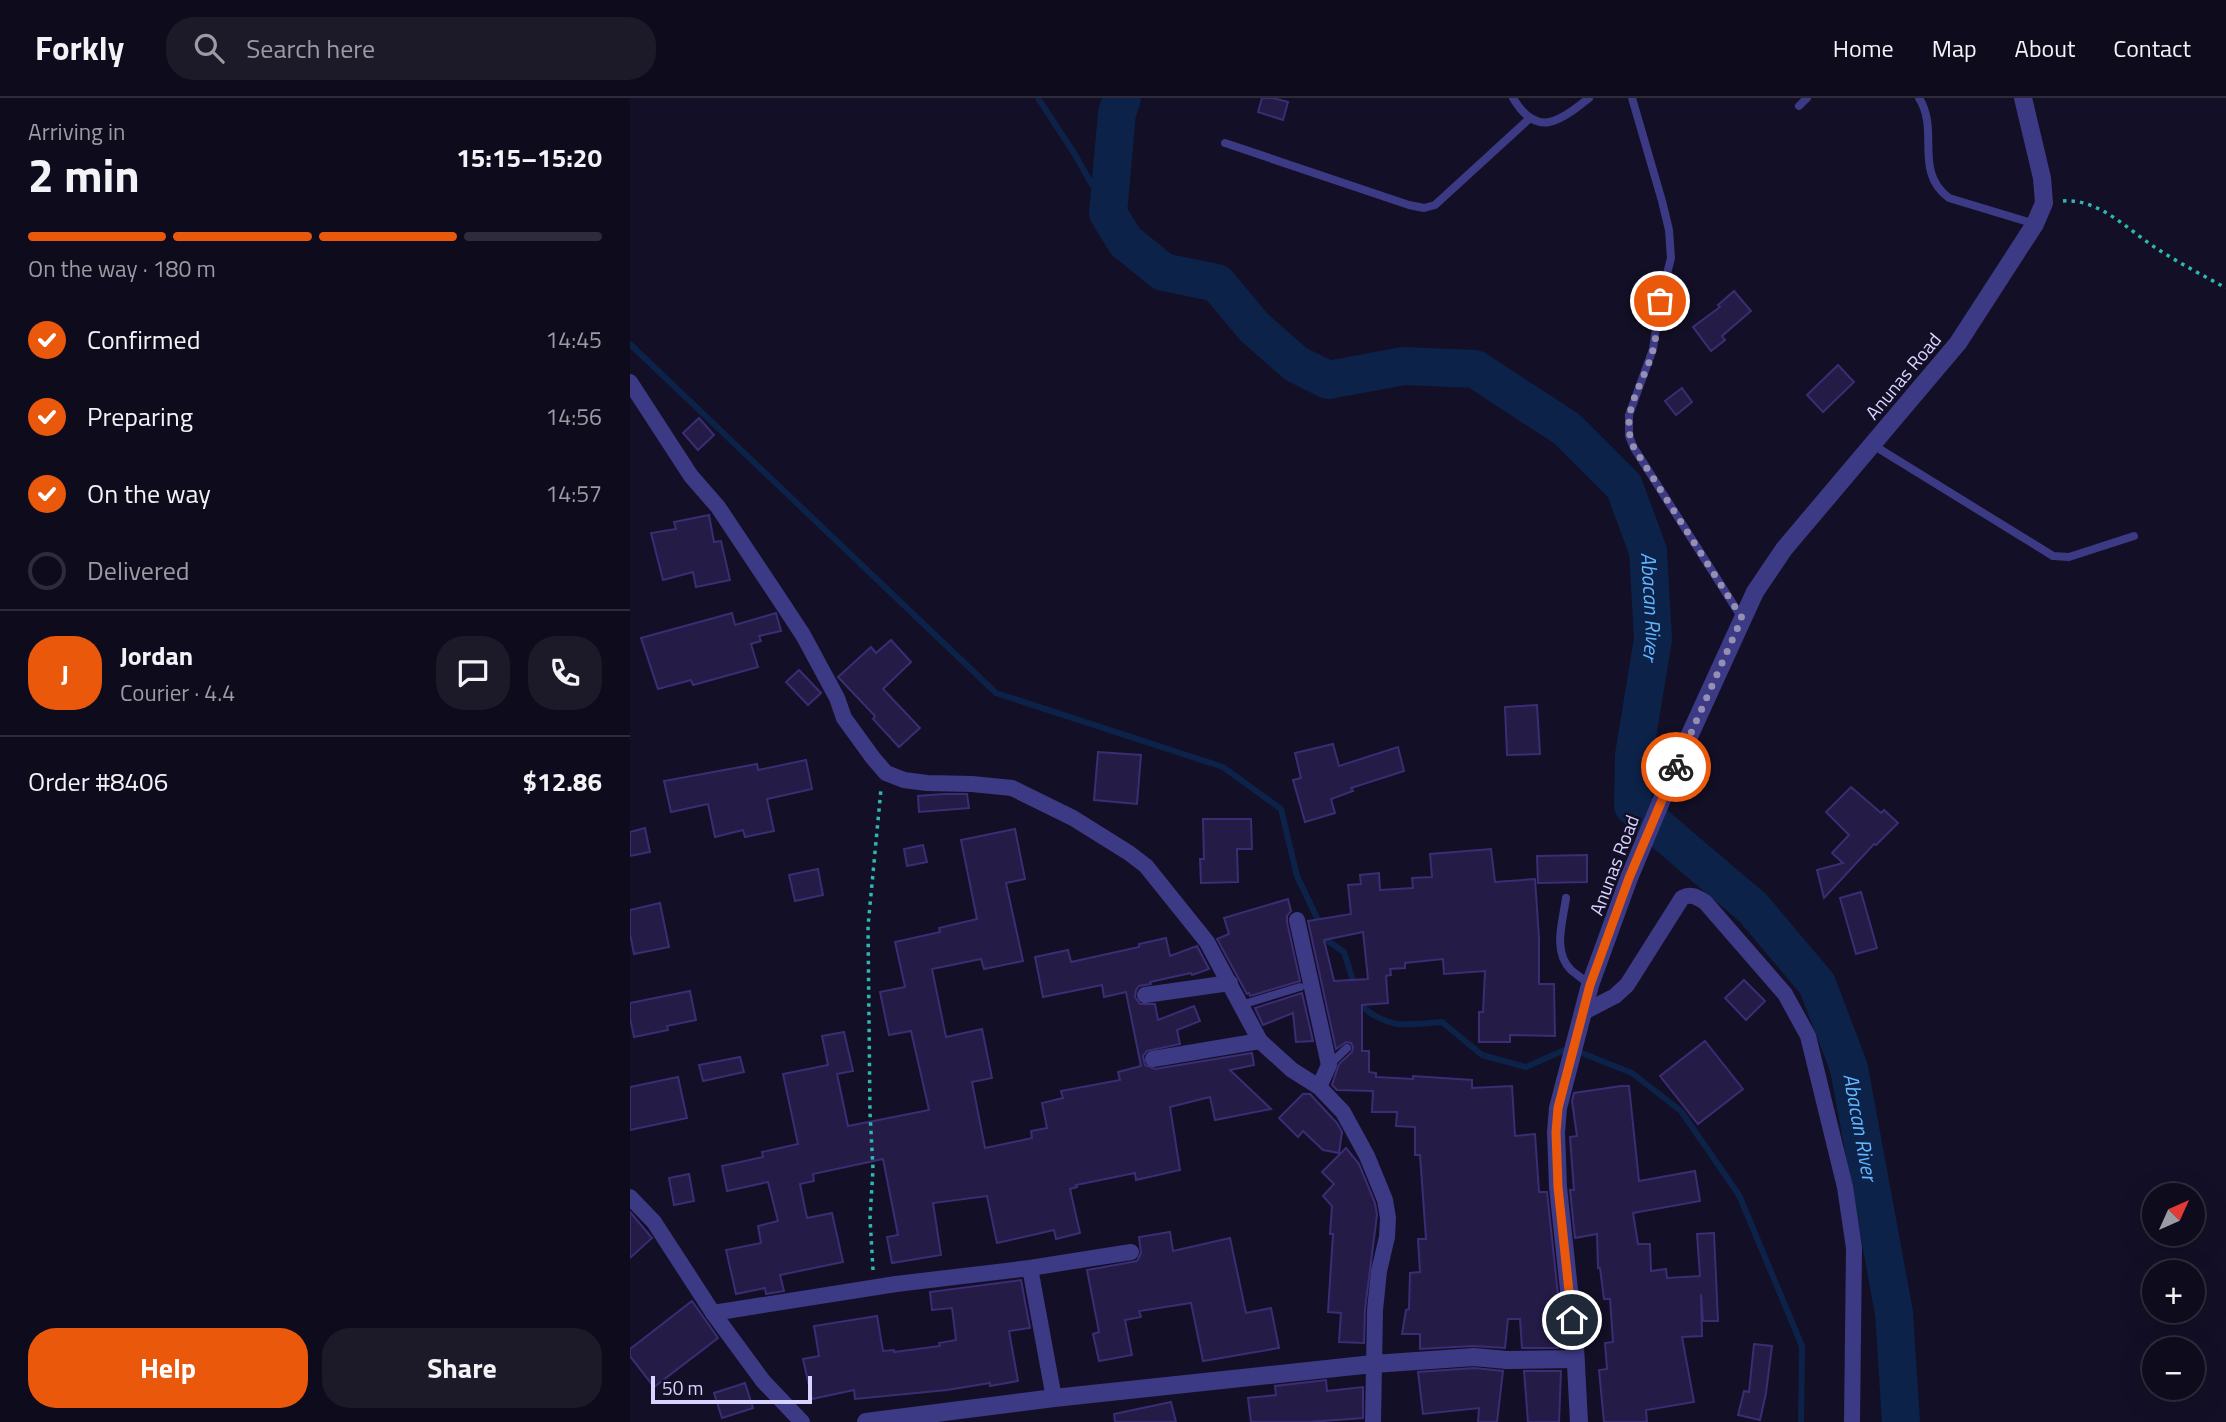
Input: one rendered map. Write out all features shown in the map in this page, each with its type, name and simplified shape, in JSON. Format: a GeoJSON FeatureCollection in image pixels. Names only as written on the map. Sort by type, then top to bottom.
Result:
{"type":"FeatureCollection","features":[{"type":"Feature","properties":{"kind":"street"},"geometry":{"type":"LineString","coordinates":[[2023,98],[2042,178],[2044,203]]}},
{"type":"Feature","properties":{"kind":"street","name":"Anunas Road"},"geometry":{"type":"LineString","coordinates":[[1580,1422],[1575,1346],[1558,1187],[1558,1108],[1590,985],[1629,878],[1681,754],[1755,592],[1784,549],[1958,343],[2035,224],[2044,203]]}},
{"type":"Feature","properties":{"kind":"street"},"geometry":{"type":"LineString","coordinates":[[630,382],[691,477],[718,508],[789,613],[837,698],[844,718],[886,773],[904,780],[927,783],[1012,788],[1114,842],[1146,866],[1207,942],[1260,1041],[1292,1070],[1319,1087],[1343,1112],[1355,1131],[1385,1200],[1388,1218],[1375,1310],[1373,1422]]}},
{"type":"Feature","properties":{"kind":"street"},"geometry":{"type":"LineString","coordinates":[[1581,1018],[1627,985],[1682,898],[1687,895],[1693,895],[1705,902],[1785,994],[1808,1036],[1847,1199],[1854,1248],[1852,1422]]}},
{"type":"Feature","properties":{"kind":"street"},"geometry":{"type":"LineString","coordinates":[[1297,920],[1329,1065],[1319,1087]]}},
{"type":"Feature","properties":{"kind":"street"},"geometry":{"type":"LineString","coordinates":[[1145,995],[1230,983]]}},
{"type":"Feature","properties":{"kind":"street"},"geometry":{"type":"LineString","coordinates":[[1153,1059],[1260,1041]]}},
{"type":"Feature","properties":{"kind":"street"},"geometry":{"type":"LineString","coordinates":[[630,1197],[654,1222],[713,1313],[763,1381],[802,1422]]}},
{"type":"Feature","properties":{"kind":"street"},"geometry":{"type":"LineString","coordinates":[[713,1313],[1131,1252]]}},
{"type":"Feature","properties":{"kind":"street"},"geometry":{"type":"LineString","coordinates":[[1030,1268],[1054,1398]]}},
{"type":"Feature","properties":{"kind":"street"},"geometry":{"type":"LineString","coordinates":[[866,1422],[987,1410],[1054,1398],[1373,1364],[1474,1357],[1507,1360],[1575,1359]]}},
{"type":"Feature","properties":{"kind":"lane"},"geometry":{"type":"LineString","coordinates":[[1513,98],[1529,119],[1553,123],[1589,98]]}},
{"type":"Feature","properties":{"kind":"lane"},"geometry":{"type":"LineString","coordinates":[[1632,98],[1669,230],[1671,258],[1660,301],[1653,349],[1629,415],[1629,436],[1742,618]]}},
{"type":"Feature","properties":{"kind":"lane"},"geometry":{"type":"LineString","coordinates":[[1799,106],[1807,98]]}},
{"type":"Feature","properties":{"kind":"lane"},"geometry":{"type":"LineString","coordinates":[[1919,98],[1926,110],[1930,168],[1932,180],[1938,190],[1949,198],[2035,224]]}},
{"type":"Feature","properties":{"kind":"lane"},"geometry":{"type":"LineString","coordinates":[[1225,144],[1424,208],[1435,205],[1529,119]]}},
{"type":"Feature","properties":{"kind":"lane"},"geometry":{"type":"LineString","coordinates":[[1873,445],[2053,556],[2069,557],[2134,536]]}},
{"type":"Feature","properties":{"kind":"lane"},"geometry":{"type":"LineString","coordinates":[[1566,898],[1560,953],[1571,970],[1590,985]]}},
{"type":"Feature","properties":{"kind":"lane"},"geometry":{"type":"LineString","coordinates":[[1241,1005],[1300,987]]}},
{"type":"Feature","properties":{"kind":"lane"},"geometry":{"type":"LineString","coordinates":[[1329,1065],[1347,1048]]}},
{"type":"Feature","properties":{"kind":"path"},"geometry":{"type":"LineString","coordinates":[[2044,203],[2069,201],[2088,204],[2107,213],[2158,250],[2226,289]]}},
{"type":"Feature","properties":{"kind":"path"},"geometry":{"type":"LineString","coordinates":[[863,1290],[873,1276],[870,1218],[873,1169],[868,926],[881,785],[873,758]]}},
{"type":"Feature","properties":{"kind":"building"},"geometry":{"type":"Polygon","coordinates":[[[1262,98],[1288,102],[1283,120],[1258,112],[1262,98]]]}},
{"type":"Feature","properties":{"kind":"building"},"geometry":{"type":"Polygon","coordinates":[[[1734,291],[1751,311],[1722,336],[1725,340],[1711,351],[1693,327],[1720,307],[1718,305],[1734,291]]]}},
{"type":"Feature","properties":{"kind":"building"},"geometry":{"type":"Polygon","coordinates":[[[1838,365],[1854,382],[1823,412],[1807,395],[1838,365]]]}},
{"type":"Feature","properties":{"kind":"building"},"geometry":{"type":"Polygon","coordinates":[[[1682,388],[1692,402],[1676,415],[1665,401],[1682,388]]]}},
{"type":"Feature","properties":{"kind":"building"},"geometry":{"type":"Polygon","coordinates":[[[699,418],[714,435],[698,450],[683,433],[699,418]]]}},
{"type":"Feature","properties":{"kind":"building"},"geometry":{"type":"Polygon","coordinates":[[[709,515],[714,542],[721,541],[730,580],[696,587],[693,572],[663,580],[651,533],[676,529],[674,522],[709,515]]]}},
{"type":"Feature","properties":{"kind":"building"},"geometry":{"type":"Polygon","coordinates":[[[732,613],[735,625],[776,613],[781,631],[759,636],[761,641],[751,644],[758,667],[693,685],[691,680],[658,689],[641,638],[732,613]]]}},
{"type":"Feature","properties":{"kind":"building"},"geometry":{"type":"Polygon","coordinates":[[[891,640],[911,662],[883,689],[920,728],[899,747],[873,719],[875,716],[838,677],[871,647],[876,653],[891,640]]]}},
{"type":"Feature","properties":{"kind":"building"},"geometry":{"type":"Polygon","coordinates":[[[799,670],[821,693],[808,705],[786,682],[799,670]]]}},
{"type":"Feature","properties":{"kind":"building"},"geometry":{"type":"Polygon","coordinates":[[[1537,705],[1540,754],[1507,755],[1505,707],[1537,705]]]}},
{"type":"Feature","properties":{"kind":"building"},"geometry":{"type":"Polygon","coordinates":[[[1333,744],[1339,766],[1398,747],[1404,771],[1351,788],[1353,791],[1331,799],[1335,813],[1305,822],[1293,780],[1301,778],[1295,753],[1333,744]]]}},
{"type":"Feature","properties":{"kind":"building"},"geometry":{"type":"Polygon","coordinates":[[[1098,752],[1141,755],[1137,804],[1094,800],[1098,752]]]}},
{"type":"Feature","properties":{"kind":"building"},"geometry":{"type":"Polygon","coordinates":[[[806,760],[812,789],[767,799],[774,831],[745,837],[743,830],[715,837],[708,804],[671,812],[664,781],[757,764],[758,770],[806,760]]]}},
{"type":"Feature","properties":{"kind":"building"},"geometry":{"type":"Polygon","coordinates":[[[1851,787],[1881,813],[1884,810],[1898,823],[1874,844],[1824,898],[1817,870],[1843,863],[1832,853],[1849,835],[1826,812],[1851,787]]]}},
{"type":"Feature","properties":{"kind":"building"},"geometry":{"type":"Polygon","coordinates":[[[967,794],[969,808],[919,812],[918,796],[967,794]]]}},
{"type":"Feature","properties":{"kind":"building"},"geometry":{"type":"Polygon","coordinates":[[[1203,819],[1251,819],[1252,849],[1237,849],[1238,882],[1201,883],[1200,859],[1204,859],[1203,819]]]}},
{"type":"Feature","properties":{"kind":"building"},"geometry":{"type":"Polygon","coordinates":[[[645,828],[650,852],[630,856],[630,832],[645,828]]]}},
{"type":"Feature","properties":{"kind":"building"},"geometry":{"type":"Polygon","coordinates":[[[1015,829],[1025,879],[1006,883],[1023,961],[984,969],[981,959],[932,969],[946,1037],[982,1029],[992,1078],[972,1082],[985,1148],[1032,1138],[1031,1131],[1047,1128],[1042,1103],[1063,1098],[1061,1091],[1120,1080],[1118,1072],[1141,1066],[1126,992],[1104,997],[1102,985],[1043,997],[1035,957],[1068,950],[1071,962],[1139,947],[1139,944],[1166,938],[1170,956],[1197,946],[1209,969],[1192,975],[1191,973],[1150,982],[1151,984],[1139,986],[1136,990],[1135,997],[1140,1004],[1155,1004],[1158,1020],[1194,1006],[1200,1021],[1177,1030],[1180,1044],[1147,1051],[1143,1056],[1145,1065],[1155,1069],[1252,1053],[1254,1065],[1230,1070],[1271,1109],[1215,1120],[1210,1097],[1170,1107],[1180,1170],[1136,1180],[1135,1173],[1076,1185],[1077,1187],[1070,1189],[1080,1233],[1056,1239],[1054,1230],[997,1243],[987,1196],[933,1203],[941,1255],[892,1263],[887,1237],[898,1235],[883,1159],[813,1174],[814,1181],[800,1184],[807,1218],[832,1213],[843,1262],[780,1275],[784,1291],[766,1294],[765,1288],[736,1294],[726,1250],[761,1243],[758,1226],[778,1221],[768,1182],[727,1191],[722,1166],[763,1157],[762,1152],[798,1144],[783,1074],[828,1065],[822,1036],[844,1032],[853,1071],[837,1074],[848,1126],[929,1110],[911,1031],[889,1035],[880,992],[905,987],[895,942],[940,932],[939,928],[977,919],[961,840],[1015,829]]]}},
{"type":"Feature","properties":{"kind":"building"},"geometry":{"type":"Polygon","coordinates":[[[923,845],[927,862],[907,866],[904,849],[923,845]]]}},
{"type":"Feature","properties":{"kind":"building"},"geometry":{"type":"Polygon","coordinates":[[[1491,849],[1495,882],[1535,879],[1539,984],[1554,984],[1555,1036],[1510,1035],[1510,1042],[1479,1042],[1479,1012],[1483,1012],[1485,971],[1444,974],[1443,959],[1405,963],[1405,968],[1390,969],[1391,975],[1386,976],[1388,1003],[1362,1005],[1362,1051],[1369,1051],[1369,1072],[1376,1073],[1376,1077],[1413,1079],[1413,1076],[1472,1080],[1472,1088],[1512,1086],[1515,1136],[1535,1134],[1539,1192],[1547,1192],[1562,1332],[1556,1333],[1558,1348],[1522,1348],[1520,1319],[1508,1319],[1505,1348],[1473,1346],[1420,1349],[1420,1334],[1402,1334],[1406,1310],[1409,1309],[1410,1273],[1420,1272],[1418,1239],[1426,1239],[1420,1155],[1415,1155],[1415,1127],[1396,1126],[1397,1112],[1372,1112],[1373,1091],[1337,1090],[1332,1085],[1339,1064],[1352,1052],[1353,1047],[1346,1042],[1336,1049],[1308,921],[1351,914],[1348,885],[1361,884],[1360,875],[1379,873],[1380,890],[1413,888],[1412,878],[1432,877],[1430,854],[1491,849]],[[1363,932],[1324,940],[1334,981],[1368,979],[1363,932]]]}},
{"type":"Feature","properties":{"kind":"building"},"geometry":{"type":"Polygon","coordinates":[[[1587,855],[1587,882],[1538,883],[1537,856],[1587,855]]]}},
{"type":"Feature","properties":{"kind":"building"},"geometry":{"type":"Polygon","coordinates":[[[818,869],[823,895],[795,901],[789,875],[818,869]]]}},
{"type":"Feature","properties":{"kind":"building"},"geometry":{"type":"Polygon","coordinates":[[[1861,892],[1877,948],[1856,954],[1840,898],[1861,892]]]}},
{"type":"Feature","properties":{"kind":"building"},"geometry":{"type":"Polygon","coordinates":[[[1288,899],[1291,911],[1287,922],[1300,981],[1250,996],[1217,939],[1229,934],[1224,918],[1288,899]]]}},
{"type":"Feature","properties":{"kind":"building"},"geometry":{"type":"Polygon","coordinates":[[[660,903],[669,947],[634,954],[630,934],[630,910],[660,903]]]}},
{"type":"Feature","properties":{"kind":"building"},"geometry":{"type":"Polygon","coordinates":[[[1744,980],[1765,1001],[1746,1020],[1725,998],[1744,980]]]}},
{"type":"Feature","properties":{"kind":"building"},"geometry":{"type":"Polygon","coordinates":[[[690,991],[696,1020],[667,1026],[668,1030],[634,1037],[630,1003],[690,991]]]}},
{"type":"Feature","properties":{"kind":"building"},"geometry":{"type":"Polygon","coordinates":[[[1302,993],[1313,1041],[1296,1042],[1293,1013],[1263,1025],[1255,1008],[1302,993]]]}},
{"type":"Feature","properties":{"kind":"building"},"geometry":{"type":"Polygon","coordinates":[[[1705,1041],[1743,1089],[1698,1124],[1660,1076],[1705,1041]]]}},
{"type":"Feature","properties":{"kind":"building"},"geometry":{"type":"Polygon","coordinates":[[[740,1057],[744,1072],[703,1081],[699,1065],[740,1057]]]}},
{"type":"Feature","properties":{"kind":"building"},"geometry":{"type":"Polygon","coordinates":[[[678,1077],[687,1118],[630,1130],[630,1087],[678,1077]]]}},
{"type":"Feature","properties":{"kind":"building"},"geometry":{"type":"Polygon","coordinates":[[[1629,1086],[1639,1181],[1695,1171],[1700,1201],[1633,1213],[1638,1244],[1650,1244],[1651,1271],[1666,1269],[1667,1278],[1700,1276],[1697,1234],[1714,1233],[1718,1321],[1703,1321],[1701,1294],[1702,1336],[1682,1337],[1694,1402],[1646,1410],[1647,1422],[1604,1422],[1599,1370],[1607,1369],[1605,1343],[1613,1342],[1610,1299],[1604,1299],[1598,1268],[1597,1234],[1575,1238],[1570,1190],[1574,1190],[1570,1137],[1577,1136],[1572,1101],[1574,1093],[1629,1086]]]}},
{"type":"Feature","properties":{"kind":"building"},"geometry":{"type":"Polygon","coordinates":[[[1303,1094],[1310,1094],[1337,1123],[1342,1132],[1339,1153],[1323,1150],[1303,1131],[1298,1137],[1279,1118],[1303,1094]]]}},
{"type":"Feature","properties":{"kind":"building"},"geometry":{"type":"Polygon","coordinates":[[[1346,1148],[1359,1164],[1375,1203],[1377,1215],[1365,1309],[1364,1343],[1339,1342],[1341,1313],[1328,1312],[1332,1206],[1323,1196],[1334,1184],[1322,1172],[1346,1148]]]}},
{"type":"Feature","properties":{"kind":"building"},"geometry":{"type":"Polygon","coordinates":[[[689,1174],[694,1201],[674,1205],[669,1178],[689,1174]]]}},
{"type":"Feature","properties":{"kind":"building"},"geometry":{"type":"Polygon","coordinates":[[[630,1212],[652,1238],[630,1258],[630,1212]]]}},
{"type":"Feature","properties":{"kind":"building"},"geometry":{"type":"Polygon","coordinates":[[[1170,1232],[1173,1251],[1230,1238],[1246,1313],[1271,1308],[1279,1348],[1203,1361],[1191,1303],[1139,1311],[1141,1317],[1125,1320],[1132,1355],[1099,1361],[1093,1334],[1099,1332],[1087,1270],[1137,1261],[1141,1253],[1139,1237],[1170,1232]]]}},
{"type":"Feature","properties":{"kind":"building"},"geometry":{"type":"Polygon","coordinates":[[[1021,1280],[1030,1328],[1009,1331],[1018,1381],[855,1399],[854,1390],[812,1399],[803,1359],[819,1356],[814,1326],[877,1316],[883,1351],[940,1346],[939,1343],[956,1340],[952,1308],[932,1310],[930,1292],[1021,1280]]]}},
{"type":"Feature","properties":{"kind":"building"},"geometry":{"type":"Polygon","coordinates":[[[692,1301],[718,1338],[654,1387],[630,1356],[630,1349],[692,1301]]]}},
{"type":"Feature","properties":{"kind":"building"},"geometry":{"type":"Polygon","coordinates":[[[1754,1344],[1772,1346],[1760,1420],[1738,1415],[1744,1391],[1749,1392],[1754,1344]]]}},
{"type":"Feature","properties":{"kind":"building"},"geometry":{"type":"Polygon","coordinates":[[[1474,1368],[1503,1371],[1497,1422],[1478,1422],[1479,1408],[1423,1414],[1418,1372],[1474,1368]]]}},
{"type":"Feature","properties":{"kind":"building"},"geometry":{"type":"Polygon","coordinates":[[[1524,1371],[1561,1371],[1559,1422],[1528,1422],[1524,1371]]]}},
{"type":"Feature","properties":{"kind":"building"},"geometry":{"type":"Polygon","coordinates":[[[1326,1380],[1327,1391],[1363,1387],[1363,1418],[1251,1422],[1248,1398],[1276,1395],[1275,1386],[1326,1380]]]}},
{"type":"Feature","properties":{"kind":"building"},"geometry":{"type":"Polygon","coordinates":[[[745,1383],[753,1408],[722,1418],[714,1393],[745,1383]]]}},
{"type":"Feature","properties":{"kind":"building"},"geometry":{"type":"Polygon","coordinates":[[[1171,1402],[1176,1422],[1115,1422],[1114,1414],[1171,1402]]]}},
{"type":"Feature","properties":{"kind":"waterway"},"geometry":{"type":"LineString","coordinates":[[1038,98],[1074,153],[1108,213]]}},
{"type":"Feature","properties":{"kind":"waterway","name":"Abacan River"},"geometry":{"type":"LineString","coordinates":[[1122,98],[1117,113],[1108,213],[1125,241],[1163,272],[1217,283],[1254,327],[1296,364],[1328,380],[1404,366],[1475,369],[1567,429],[1624,486],[1648,551],[1653,639],[1634,755],[1633,806],[1753,908],[1817,984],[1849,1068],[1894,1313],[1901,1422]]}},
{"type":"Feature","properties":{"kind":"waterway"},"geometry":{"type":"LineString","coordinates":[[630,344],[996,693],[1223,767],[1281,809],[1297,876],[1328,941],[1344,952],[1355,987]]}},
{"type":"Feature","properties":{"kind":"waterway"},"geometry":{"type":"LineString","coordinates":[[1359,1000],[1370,1012],[1392,1023],[1442,1022],[1482,1055],[1526,1067],[1569,1048],[1632,1073],[1681,1111],[1739,1195],[1802,1346],[1801,1422]]}},
{"type":"Feature","properties":{"kind":"way so far"},"geometry":{"type":"LineString","coordinates":[[1660,301],[1653,349],[1629,415],[1629,436],[1742,618],[1676,767]]}},
{"type":"Feature","properties":{"kind":"route"},"geometry":{"type":"LineString","coordinates":[[1572,1320],[1558,1187],[1558,1108],[1590,985],[1629,878],[1676,767]]}}]}
